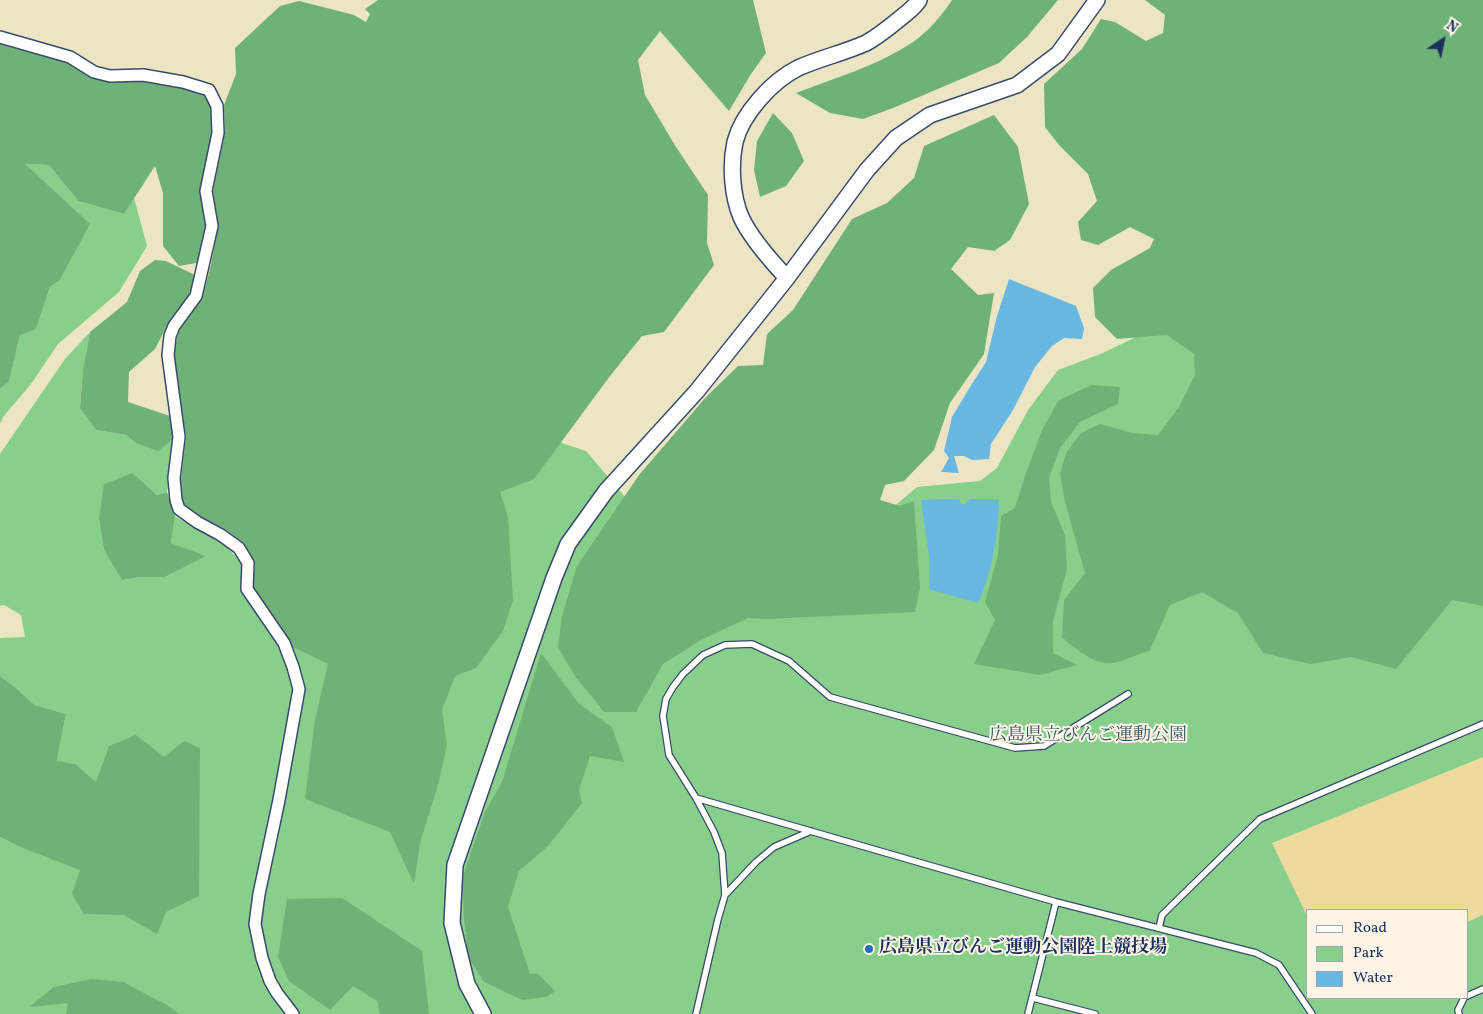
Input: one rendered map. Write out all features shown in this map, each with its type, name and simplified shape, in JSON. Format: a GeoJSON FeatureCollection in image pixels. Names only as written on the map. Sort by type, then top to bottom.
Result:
{"type":"FeatureCollection","features":[{"type":"Feature","properties":{"kind":"street"},"geometry":{"type":"LineString","coordinates":[[787,278],[768,259],[742,218],[735,198],[733,169],[735,142],[743,123],[769,88],[797,69],[867,42],[897,21],[920,0]]}},
{"type":"Feature","properties":{"kind":"street"},"geometry":{"type":"LineString","coordinates":[[483,1014],[466,984],[452,923],[455,865],[554,578],[568,544],[606,491],[697,391],[787,278],[867,170],[896,138],[930,115],[1017,85],[1058,54],[1098,0]]}},
{"type":"Feature","properties":{"kind":"street"},"geometry":{"type":"LineString","coordinates":[[0,37],[70,57],[94,72],[110,76],[143,75],[201,87],[209,90],[217,106],[218,133],[206,191],[212,226],[205,263],[196,296],[174,326],[170,336],[168,355],[180,437],[174,478],[176,500],[179,509],[239,548],[248,563],[247,589],[284,644],[299,689],[279,800],[259,894],[255,924],[262,958],[270,981],[293,1014]]}},
{"type":"Feature","properties":{"kind":"lane"},"geometry":{"type":"LineString","coordinates":[[696,1014],[725,895],[722,853],[714,832],[696,798],[670,755],[663,716],[666,699],[683,674],[704,655],[725,645],[752,644],[789,661],[830,697],[1015,748],[1044,746],[1128,694]]}},
{"type":"Feature","properties":{"kind":"lane"},"geometry":{"type":"LineString","coordinates":[[1159,928],[1162,915],[1260,819],[1483,724]]}},
{"type":"Feature","properties":{"kind":"lane"},"geometry":{"type":"LineString","coordinates":[[696,798],[1056,902],[1256,952],[1280,965],[1312,1014]]}},
{"type":"Feature","properties":{"kind":"lane"},"geometry":{"type":"LineString","coordinates":[[725,895],[756,862],[774,847],[811,830]]}},
{"type":"Feature","properties":{"kind":"lane"},"geometry":{"type":"LineString","coordinates":[[1028,1014],[1056,902]]}},
{"type":"Feature","properties":{"kind":"lane"},"geometry":{"type":"LineString","coordinates":[[1468,996],[1483,988]]}},
{"type":"Feature","properties":{"kind":"lane"},"geometry":{"type":"LineString","coordinates":[[1033,998],[1095,1014]]}},
{"type":"Feature","properties":{"kind":"lane"},"geometry":{"type":"LineString","coordinates":[[1459,1014],[1458,1010],[1465,999]]}},
{"type":"Feature","properties":{"kind":"green space"},"geometry":{"type":"Polygon","coordinates":[[[378,0],[753,0],[766,53],[729,111],[660,31],[638,60],[645,95],[708,195],[707,243],[714,265],[664,332],[642,336],[534,479],[500,492],[508,517],[513,600],[503,631],[476,668],[455,676],[442,710],[447,745],[438,785],[420,843],[414,884],[390,832],[305,799],[315,720],[328,664],[291,646],[254,587],[254,561],[244,543],[225,529],[200,516],[185,505],[182,499],[181,479],[186,437],[174,355],[180,329],[202,299],[211,265],[218,226],[213,191],[225,133],[224,105],[236,74],[235,48],[280,6],[299,1],[354,15],[366,22],[370,14],[365,9],[378,0]]]}},
{"type":"Feature","properties":{"kind":"green space"},"geometry":{"type":"Polygon","coordinates":[[[952,0],[1058,0],[1027,37],[999,63],[863,119],[830,113],[796,93],[856,71],[885,58],[913,42],[924,34],[952,0]]]}},
{"type":"Feature","properties":{"kind":"green space"},"geometry":{"type":"Polygon","coordinates":[[[1145,0],[1483,0],[1483,606],[1452,600],[1396,669],[1352,657],[1310,664],[1263,653],[1238,613],[1202,592],[1170,605],[1150,650],[1122,661],[1113,663],[1100,662],[1079,651],[1062,637],[1064,600],[1085,573],[1065,502],[1060,474],[1066,453],[1081,433],[1100,424],[1132,433],[1158,435],[1179,407],[1195,375],[1194,354],[1167,335],[1117,339],[1095,317],[1093,288],[1111,270],[1150,248],[1154,239],[1130,227],[1098,245],[1081,240],[1078,222],[1097,201],[1088,174],[1059,145],[1045,127],[1044,84],[1082,49],[1101,19],[1115,22],[1146,41],[1163,33],[1165,15],[1145,0]]]}},
{"type":"Feature","properties":{"kind":"green space"},"geometry":{"type":"Polygon","coordinates":[[[0,40],[68,59],[93,75],[143,78],[207,92],[214,107],[209,226],[202,262],[179,266],[163,246],[163,193],[155,166],[124,214],[78,201],[49,165],[25,164],[90,224],[59,281],[50,287],[36,329],[20,335],[9,382],[0,389],[0,40]]]}},
{"type":"Feature","properties":{"kind":"green space"},"geometry":{"type":"Polygon","coordinates":[[[773,113],[792,133],[804,161],[786,186],[760,197],[754,170],[757,141],[773,113]]]}},
{"type":"Feature","properties":{"kind":"green space"},"geometry":{"type":"Polygon","coordinates":[[[994,115],[1018,147],[1029,204],[1010,240],[994,251],[968,247],[951,269],[978,295],[994,293],[984,354],[950,403],[934,450],[904,481],[885,485],[880,500],[900,506],[914,501],[920,588],[915,612],[768,619],[748,618],[701,640],[663,664],[636,712],[604,712],[575,676],[558,647],[562,616],[577,566],[639,475],[706,397],[738,366],[763,365],[767,334],[793,310],[852,219],[887,203],[914,178],[924,146],[994,115]]]}},
{"type":"Feature","properties":{"kind":"green space"},"geometry":{"type":"Polygon","coordinates":[[[24,164],[49,165],[78,201],[124,214],[134,198],[147,246],[119,292],[58,344],[31,384],[3,417],[0,424],[0,389],[9,382],[20,335],[36,328],[50,287],[59,281],[24,164]]]}},
{"type":"Feature","properties":{"kind":"green space"},"geometry":{"type":"Polygon","coordinates":[[[155,260],[166,261],[195,275],[189,295],[168,324],[155,349],[129,372],[128,402],[173,417],[174,438],[158,451],[136,443],[126,435],[96,430],[80,408],[83,369],[90,332],[127,302],[140,271],[155,260]]]}},
{"type":"Feature","properties":{"kind":"green space","name":"広島県立びんご運動公園"},"geometry":{"type":"Polygon","coordinates":[[[1173,319],[1483,567],[1483,1014],[0,1014],[0,837],[20,847],[75,764],[57,762],[66,714],[35,705],[0,676],[0,638],[25,637],[21,615],[4,605],[0,606],[0,454],[65,359],[90,332],[83,369],[80,407],[96,430],[126,435],[136,443],[174,438],[167,492],[157,495],[133,473],[99,519],[104,550],[123,580],[140,577],[165,577],[205,556],[171,543],[175,516],[216,539],[234,555],[269,533],[525,431],[586,451],[636,510],[876,522],[917,487],[980,481],[997,468],[1028,410],[1058,370],[1103,353],[1173,319]]]}},
{"type":"Feature","properties":{"kind":"green space"},"geometry":{"type":"Polygon","coordinates":[[[1092,385],[1120,387],[1118,404],[1080,422],[1060,448],[1049,478],[1051,502],[1065,535],[1067,569],[1053,621],[1053,653],[1077,665],[1040,675],[974,664],[995,620],[985,602],[998,555],[1001,516],[1015,508],[1042,430],[1059,400],[1092,385]]]}},
{"type":"Feature","properties":{"kind":"green space"},"geometry":{"type":"Polygon","coordinates":[[[133,473],[157,495],[167,492],[175,516],[171,543],[206,556],[165,577],[140,577],[122,580],[104,550],[99,519],[104,484],[133,473]]]}},
{"type":"Feature","properties":{"kind":"green space"},"geometry":{"type":"Polygon","coordinates":[[[541,653],[579,704],[612,727],[624,762],[590,756],[579,790],[582,803],[548,846],[519,871],[508,907],[530,974],[537,973],[555,991],[546,997],[522,1000],[484,982],[468,957],[462,879],[485,812],[502,782],[541,653]]]}},
{"type":"Feature","properties":{"kind":"green space"},"geometry":{"type":"Polygon","coordinates":[[[0,676],[35,705],[66,714],[57,761],[75,764],[96,782],[109,746],[136,735],[164,757],[184,741],[200,748],[199,896],[166,912],[157,934],[124,915],[84,914],[72,894],[80,870],[20,847],[0,837],[0,676]]]}},
{"type":"Feature","properties":{"kind":"green space"},"geometry":{"type":"Polygon","coordinates":[[[342,898],[422,951],[429,1014],[380,1014],[377,1001],[353,986],[330,1010],[289,981],[278,957],[287,899],[342,898]]]}},
{"type":"Feature","properties":{"kind":"green space"},"geometry":{"type":"Polygon","coordinates":[[[91,979],[123,982],[167,1005],[179,1014],[66,1014],[68,1003],[29,1007],[54,987],[91,979]]]}},
{"type":"Feature","properties":{"kind":"sand"},"geometry":{"type":"Polygon","coordinates":[[[1483,757],[1483,915],[1468,922],[1468,909],[1306,909],[1306,914],[1272,843],[1483,757]]]}},
{"type":"Feature","properties":{"kind":"water"},"geometry":{"type":"Polygon","coordinates":[[[1009,279],[1076,306],[1084,328],[1082,339],[1064,338],[1052,346],[1035,367],[1013,410],[991,444],[989,459],[972,460],[964,456],[954,456],[959,473],[941,472],[949,458],[944,451],[952,417],[986,362],[997,316],[1009,279]]]}},
{"type":"Feature","properties":{"kind":"water"},"geometry":{"type":"Polygon","coordinates":[[[960,499],[960,503],[965,505],[970,499],[999,499],[994,552],[978,603],[929,589],[929,557],[921,500],[960,499]]]}},
{"type":"Feature","properties":{"kind":"place","name":"広島県立びんご運動公園陸上競技場"},"geometry":{"type":"Point","coordinates":[869,949]}}]}
